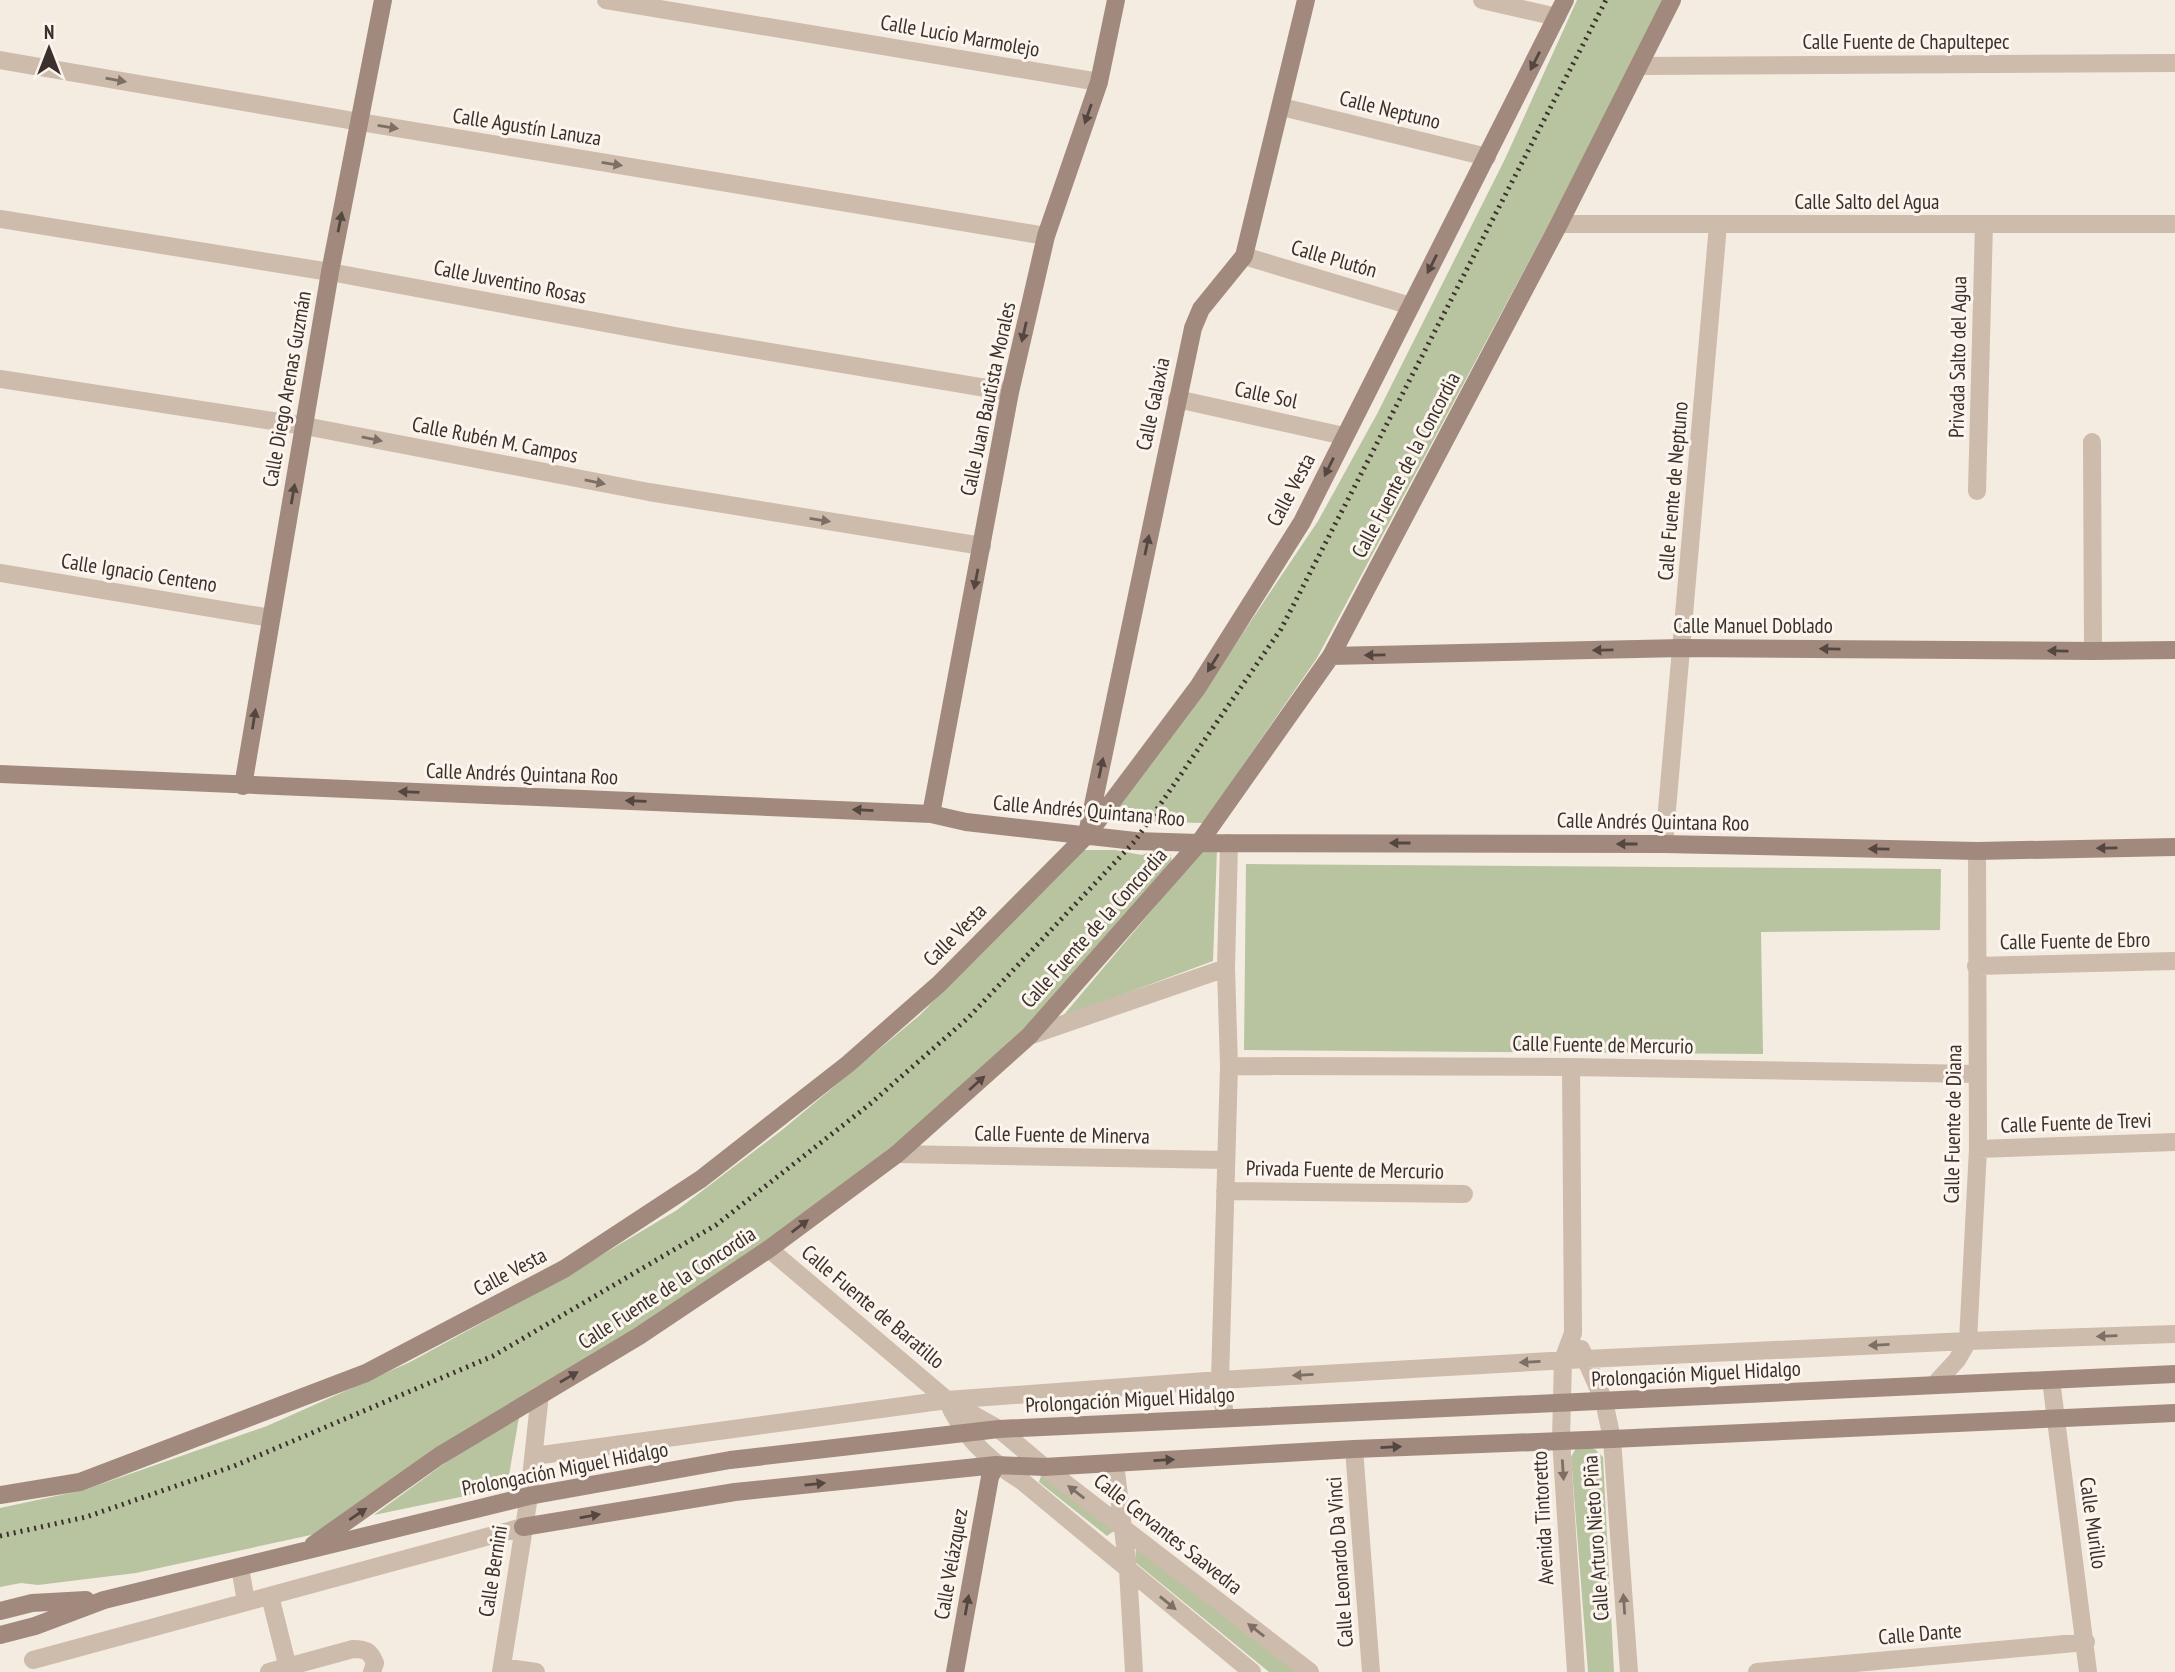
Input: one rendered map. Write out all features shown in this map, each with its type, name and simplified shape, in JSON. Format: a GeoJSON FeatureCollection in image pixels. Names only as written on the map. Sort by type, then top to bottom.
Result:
{"type":"FeatureCollection","features":[{"type":"Feature","properties":{"kind":"main road","name":"Calle Diego Arenas Guzmán"},"geometry":{"type":"LineString","coordinates":[[243,786],[330,272],[383,0]]}},
{"type":"Feature","properties":{"kind":"main road","name":"Calle Juan Bautista Morales"},"geometry":{"type":"LineString","coordinates":[[931,814],[1010,392],[1046,236],[1099,82],[1115,0]]}},
{"type":"Feature","properties":{"kind":"main road","name":"Calle Galaxia"},"geometry":{"type":"LineString","coordinates":[[1087,835],[1193,328],[1202,309],[1244,256],[1306,0]]}},
{"type":"Feature","properties":{"kind":"main road","name":"Calle Vesta"},"geometry":{"type":"LineString","coordinates":[[0,1496],[80,1482],[366,1373],[564,1269],[701,1179],[848,1064],[939,984],[1087,835],[1198,687],[1302,522],[1565,0]]}},
{"type":"Feature","properties":{"kind":"main road","name":"Calle Fuente de la Concordia"},"geometry":{"type":"LineString","coordinates":[[301,1553],[439,1456],[639,1335],[769,1250],[897,1154],[1029,1036],[1199,843],[1331,656],[1559,224],[1672,0]]}},
{"type":"Feature","properties":{"kind":"main road","name":"Calle Manuel Doblado"},"geometry":{"type":"LineString","coordinates":[[1331,656],[1682,648],[2175,650]]}},
{"type":"Feature","properties":{"kind":"main road","name":"Calle Andrés Quintana Roo"},"geometry":{"type":"LineString","coordinates":[[0,774],[931,814],[966,822],[1135,841],[1664,844],[1977,851],[2175,847]]}},
{"type":"Feature","properties":{"kind":"main road","name":"Prolongación Miguel Hidalgo"},"geometry":{"type":"LineString","coordinates":[[0,1635],[35,1626],[104,1600],[529,1496],[730,1460],[999,1429],[2175,1374]]}},
{"type":"Feature","properties":{"kind":"main road"},"geometry":{"type":"LineString","coordinates":[[523,1527],[735,1492],[996,1465],[1044,1467],[1354,1448],[2175,1413]]}},
{"type":"Feature","properties":{"kind":"main road","name":"Calle Velázquez"},"geometry":{"type":"LineString","coordinates":[[955,1672],[990,1476],[996,1465]]}},
{"type":"Feature","properties":{"kind":"main road","name":"Prolongación Miguel Hidalgo"},"geometry":{"type":"LineString","coordinates":[[0,1611],[32,1603],[104,1600]]}},
{"type":"Feature","properties":{"kind":"street","name":"Calle Lucio Marmolejo"},"geometry":{"type":"LineString","coordinates":[[606,0],[1099,82]]}},
{"type":"Feature","properties":{"kind":"street"},"geometry":{"type":"LineString","coordinates":[[1482,0],[1557,17]]}},
{"type":"Feature","properties":{"kind":"street","name":"Calle Agustín Lanuza"},"geometry":{"type":"LineString","coordinates":[[0,60],[1046,236]]}},
{"type":"Feature","properties":{"kind":"street","name":"Calle Fuente de Chapultepec"},"geometry":{"type":"LineString","coordinates":[[1637,66],[2175,63]]}},
{"type":"Feature","properties":{"kind":"street","name":"Calle Neptuno"},"geometry":{"type":"LineString","coordinates":[[1282,107],[1487,157]]}},
{"type":"Feature","properties":{"kind":"street","name":"Calle Juventino Rosas"},"geometry":{"type":"LineString","coordinates":[[0,219],[330,272],[675,336],[1010,392]]}},
{"type":"Feature","properties":{"kind":"street","name":"Calle Salto del Agua"},"geometry":{"type":"LineString","coordinates":[[1559,224],[2175,224]]}},
{"type":"Feature","properties":{"kind":"street","name":"Privada Salto del Agua"},"geometry":{"type":"LineString","coordinates":[[1977,491],[1984,224]]}},
{"type":"Feature","properties":{"kind":"street","name":"Calle Fuente de Neptuno"},"geometry":{"type":"LineString","coordinates":[[1664,844],[1718,225]]}},
{"type":"Feature","properties":{"kind":"street","name":"Calle Plutón"},"geometry":{"type":"LineString","coordinates":[[1244,256],[1411,306]]}},
{"type":"Feature","properties":{"kind":"street","name":"Calle Rubén M. Campos"},"geometry":{"type":"LineString","coordinates":[[0,379],[305,426],[649,492],[982,546]]}},
{"type":"Feature","properties":{"kind":"street","name":"Calle Sol"},"geometry":{"type":"LineString","coordinates":[[1177,399],[1344,436]]}},
{"type":"Feature","properties":{"kind":"street"},"geometry":{"type":"LineString","coordinates":[[2092,442],[2093,651]]}},
{"type":"Feature","properties":{"kind":"street","name":"Calle Ignacio Centeno"},"geometry":{"type":"LineString","coordinates":[[0,573],[271,618]]}},
{"type":"Feature","properties":{"kind":"street"},"geometry":{"type":"LineString","coordinates":[[1225,1418],[1220,1380],[1229,1066],[1226,968],[1229,843]]}},
{"type":"Feature","properties":{"kind":"street","name":"Calle Fuente de Diana"},"geometry":{"type":"LineString","coordinates":[[1968,1340],[1978,1149],[1977,851]]}},
{"type":"Feature","properties":{"kind":"street","name":"Calle Fuente de Ebro"},"geometry":{"type":"LineString","coordinates":[[1976,966],[2175,961]]}},
{"type":"Feature","properties":{"kind":"street"},"geometry":{"type":"LineString","coordinates":[[1029,1036],[1226,968]]}},
{"type":"Feature","properties":{"kind":"street","name":"Calle Fuente de Mercurio"},"geometry":{"type":"LineString","coordinates":[[1229,1066],[1571,1067],[1977,1074]]}},
{"type":"Feature","properties":{"kind":"street"},"geometry":{"type":"LineString","coordinates":[[1563,1360],[1573,1334],[1571,1067]]}},
{"type":"Feature","properties":{"kind":"street","name":"Calle Fuente de Trevi"},"geometry":{"type":"LineString","coordinates":[[1978,1149],[2175,1142]]}},
{"type":"Feature","properties":{"kind":"street","name":"Calle Fuente de Minerva"},"geometry":{"type":"LineString","coordinates":[[897,1154],[1226,1160]]}},
{"type":"Feature","properties":{"kind":"street","name":"Privada Fuente de Mercurio"},"geometry":{"type":"LineString","coordinates":[[1225,1191],[1464,1194]]}},
{"type":"Feature","properties":{"kind":"street","name":"Calle Fuente de Baratillo"},"geometry":{"type":"LineString","coordinates":[[769,1250],[947,1400],[999,1429]]}},
{"type":"Feature","properties":{"kind":"street"},"geometry":{"type":"LineString","coordinates":[[1573,1334],[1604,1401]]}},
{"type":"Feature","properties":{"kind":"street"},"geometry":{"type":"LineString","coordinates":[[534,1456],[947,1400],[1220,1380],[1563,1360],[1968,1340],[2175,1334]]}},
{"type":"Feature","properties":{"kind":"street"},"geometry":{"type":"LineString","coordinates":[[1934,1385],[1956,1360],[1968,1340]]}},
{"type":"Feature","properties":{"kind":"street","name":"Avenida Tintoretto"},"geometry":{"type":"LineString","coordinates":[[1563,1360],[1561,1439],[1576,1672]]}},
{"type":"Feature","properties":{"kind":"street","name":"Calle Murillo"},"geometry":{"type":"LineString","coordinates":[[2051,1380],[2088,1672]]}},
{"type":"Feature","properties":{"kind":"street","name":"Calle Bernini"},"geometry":{"type":"LineString","coordinates":[[501,1669],[529,1496],[540,1394]]}},
{"type":"Feature","properties":{"kind":"street","name":"Calle Fuente de Baratillo"},"geometry":{"type":"LineString","coordinates":[[947,1400],[955,1420],[965,1434]]}},
{"type":"Feature","properties":{"kind":"street","name":"Calle Arturo Nieto Piña"},"geometry":{"type":"LineString","coordinates":[[1604,1401],[1612,1439],[1629,1672]]}},
{"type":"Feature","properties":{"kind":"street","name":"Calle Cervantes Saavedra"},"geometry":{"type":"LineString","coordinates":[[999,1429],[1044,1467],[1310,1672]]}},
{"type":"Feature","properties":{"kind":"street"},"geometry":{"type":"LineString","coordinates":[[965,1434],[996,1465],[1022,1481],[1252,1672]]}},
{"type":"Feature","properties":{"kind":"street","name":"Calle Leonardo Da Vinci"},"geometry":{"type":"LineString","coordinates":[[1354,1448],[1371,1672]]}},
{"type":"Feature","properties":{"kind":"street"},"geometry":{"type":"LineString","coordinates":[[1115,1463],[1128,1570],[1134,1672]]}},
{"type":"Feature","properties":{"kind":"street"},"geometry":{"type":"LineString","coordinates":[[33,1660],[523,1527]]}},
{"type":"Feature","properties":{"kind":"street"},"geometry":{"type":"LineString","coordinates":[[240,1567],[246,1602]]}},
{"type":"Feature","properties":{"kind":"street"},"geometry":{"type":"LineString","coordinates":[[270,1596],[289,1670]]}},
{"type":"Feature","properties":{"kind":"street","name":"Calle Dante"},"geometry":{"type":"LineString","coordinates":[[1758,1672],[2086,1642]]}},
{"type":"Feature","properties":{"kind":"street"},"geometry":{"type":"LineString","coordinates":[[268,1672],[289,1670],[353,1648],[364,1648],[371,1654],[375,1663],[372,1672]]}},
{"type":"Feature","properties":{"kind":"street"},"geometry":{"type":"LineString","coordinates":[[501,1669],[536,1672]]}},
{"type":"Feature","properties":{"kind":"green space"},"geometry":{"type":"Polygon","coordinates":[[[1577,0],[1665,0],[1606,117],[1317,658],[1203,823],[1108,821],[1196,703],[1318,521],[1377,414],[1505,159],[1577,0]]]}},
{"type":"Feature","properties":{"kind":"green space"},"geometry":{"type":"Polygon","coordinates":[[[1080,850],[1115,850],[1142,855],[1155,850],[1171,855],[1172,865],[1081,971],[1002,1052],[812,1216],[320,1533],[136,1573],[0,1587],[0,1508],[84,1490],[267,1426],[410,1362],[555,1283],[677,1210],[782,1130],[920,1015],[1080,850]]]}},
{"type":"Feature","properties":{"kind":"green space"},"geometry":{"type":"Polygon","coordinates":[[[1217,850],[1213,961],[1062,1017],[1201,852],[1217,850]]]}},
{"type":"Feature","properties":{"kind":"green space"},"geometry":{"type":"Polygon","coordinates":[[[1246,864],[1941,869],[1940,930],[1761,932],[1763,1054],[1244,1050],[1246,864]]]}},
{"type":"Feature","properties":{"kind":"green space"},"geometry":{"type":"Polygon","coordinates":[[[519,1417],[508,1481],[499,1489],[374,1515],[456,1455],[519,1417]]]}},
{"type":"Feature","properties":{"kind":"green space"},"geometry":{"type":"Polygon","coordinates":[[[1586,1445],[1603,1457],[1614,1672],[1588,1672],[1571,1457],[1576,1448],[1586,1445]]]}},
{"type":"Feature","properties":{"kind":"green space"},"geometry":{"type":"Polygon","coordinates":[[[1042,1473],[1115,1530],[1107,1536],[1039,1482],[1042,1473]]]}},
{"type":"Feature","properties":{"kind":"green space"},"geometry":{"type":"Polygon","coordinates":[[[1136,1546],[1297,1672],[1269,1672],[1135,1562],[1136,1546]]]}},
{"type":"Feature","properties":{"kind":"railway"},"geometry":{"type":"LineString","coordinates":[[0,1536],[86,1517],[234,1466],[493,1356],[716,1225],[870,1104],[968,1018],[1135,841],[1281,629],[1606,0]]}}]}
